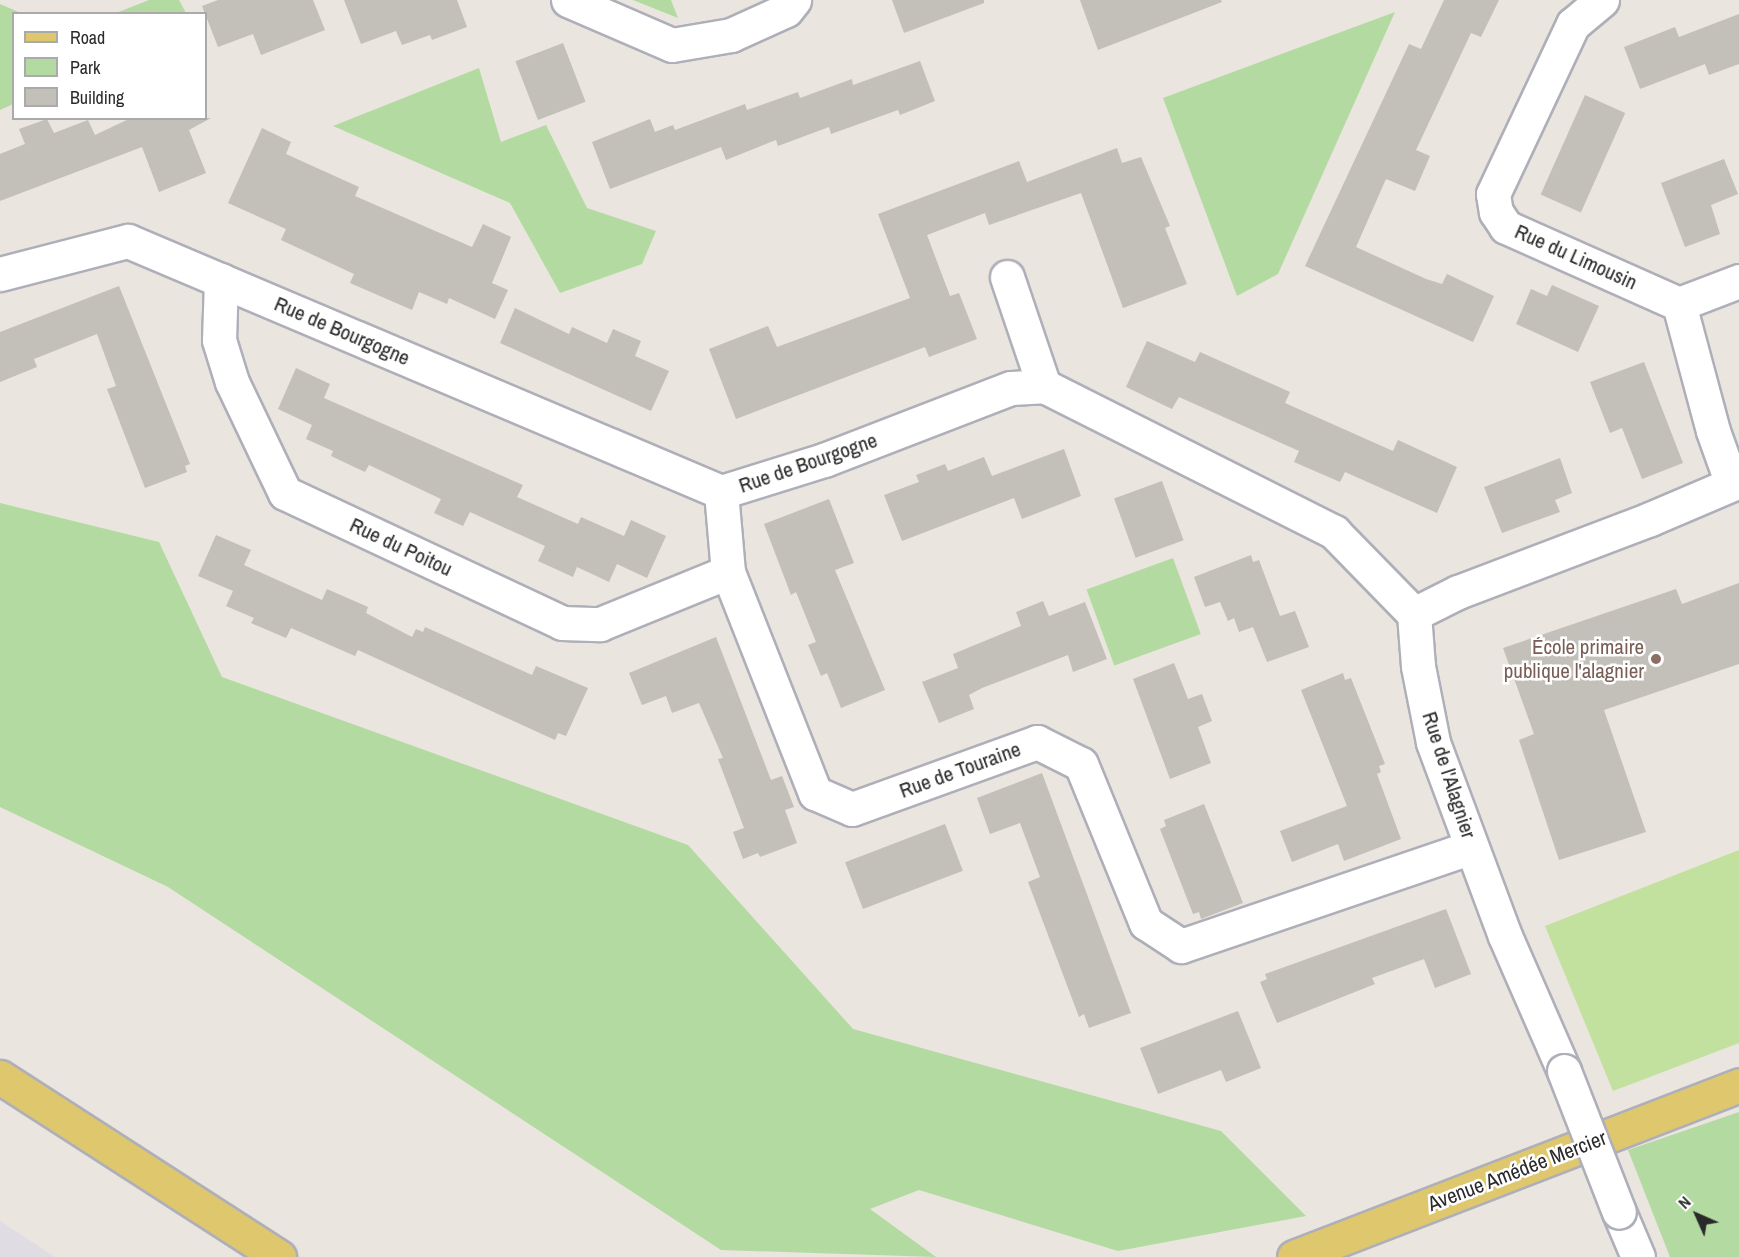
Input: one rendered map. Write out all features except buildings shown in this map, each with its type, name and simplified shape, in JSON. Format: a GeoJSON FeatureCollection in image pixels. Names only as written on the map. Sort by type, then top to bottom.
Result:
{"type":"FeatureCollection","features":[{"type":"Feature","properties":{"kind":"main road"},"geometry":{"type":"LineString","coordinates":[[0,1077],[279,1257]]}},
{"type":"Feature","properties":{"kind":"main road","name":"Avenue Amédée Mercier"},"geometry":{"type":"LineString","coordinates":[[1294,1257],[1739,1085]]}},
{"type":"Feature","properties":{"kind":"street"},"geometry":{"type":"LineString","coordinates":[[568,0],[672,45],[731,34],[786,10],[794,0]]}},
{"type":"Feature","properties":{"kind":"street","name":"Rue du Limousin"},"geometry":{"type":"LineString","coordinates":[[1602,0],[1573,24],[1493,194],[1496,212],[1506,226],[1679,304]]}},
{"type":"Feature","properties":{"kind":"street","name":"Rue de Bourgogne"},"geometry":{"type":"LineString","coordinates":[[0,274],[128,241],[721,492],[824,460],[1011,388],[1044,386]]}},
{"type":"Feature","properties":{"kind":"street"},"geometry":{"type":"LineString","coordinates":[[1007,277],[1044,386],[1334,532],[1386,580],[1414,614],[1458,591],[1650,519],[1735,482],[1713,431],[1679,304],[1739,281]]}},
{"type":"Feature","properties":{"kind":"street","name":"Rue du Poitou"},"geometry":{"type":"LineString","coordinates":[[221,280],[219,340],[232,382],[285,493],[562,623],[600,624],[728,572]]}},
{"type":"Feature","properties":{"kind":"street","name":"Rue de Touraine"},"geometry":{"type":"LineString","coordinates":[[721,492],[728,572],[816,793],[852,809],[1037,742],[1081,764],[1146,923],[1181,946],[1472,847]]}},
{"type":"Feature","properties":{"kind":"street","name":"Rue de l'Alagnier"},"geometry":{"type":"LineString","coordinates":[[1414,614],[1418,666],[1433,742],[1505,936],[1564,1071],[1618,1212],[1638,1257]]}},
{"type":"Feature","properties":{"kind":"shaded area"},"geometry":{"type":"Polygon","coordinates":[[[0,1221],[55,1257],[0,1257],[0,1221]]]}},
{"type":"Feature","properties":{"kind":"green space"},"geometry":{"type":"Polygon","coordinates":[[[149,0],[179,0],[185,12],[119,12],[149,0]]]}},
{"type":"Feature","properties":{"kind":"green space"},"geometry":{"type":"Polygon","coordinates":[[[633,0],[671,0],[678,18],[633,0]]]}},
{"type":"Feature","properties":{"kind":"green space"},"geometry":{"type":"Polygon","coordinates":[[[0,4],[19,12],[12,12],[12,104],[0,110],[0,4]]]}},
{"type":"Feature","properties":{"kind":"green space"},"geometry":{"type":"Polygon","coordinates":[[[1395,12],[1278,274],[1237,296],[1163,98],[1395,12]]]}},
{"type":"Feature","properties":{"kind":"green space"},"geometry":{"type":"Polygon","coordinates":[[[479,68],[501,142],[546,125],[587,208],[656,231],[642,264],[560,293],[510,203],[333,126],[479,68]]]}},
{"type":"Feature","properties":{"kind":"green space"},"geometry":{"type":"Polygon","coordinates":[[[0,503],[159,542],[222,677],[688,845],[853,1029],[1221,1131],[1306,1216],[1118,1251],[919,1190],[870,1209],[936,1257],[721,1250],[168,887],[0,807],[0,503]]]}},
{"type":"Feature","properties":{"kind":"green space"},"geometry":{"type":"Polygon","coordinates":[[[1173,558],[1201,634],[1114,666],[1087,589],[1173,558]]]}},
{"type":"Feature","properties":{"kind":"green space"},"geometry":{"type":"Polygon","coordinates":[[[1739,850],[1739,1043],[1613,1091],[1545,926],[1739,850]]]}},
{"type":"Feature","properties":{"kind":"green space"},"geometry":{"type":"Polygon","coordinates":[[[1739,1112],[1739,1257],[1670,1257],[1628,1150],[1739,1112]]]}},
{"type":"Feature","properties":{"kind":"place","name":"École primaire publique l'alagnier"},"geometry":{"type":"Point","coordinates":[1656,659]}}]}
